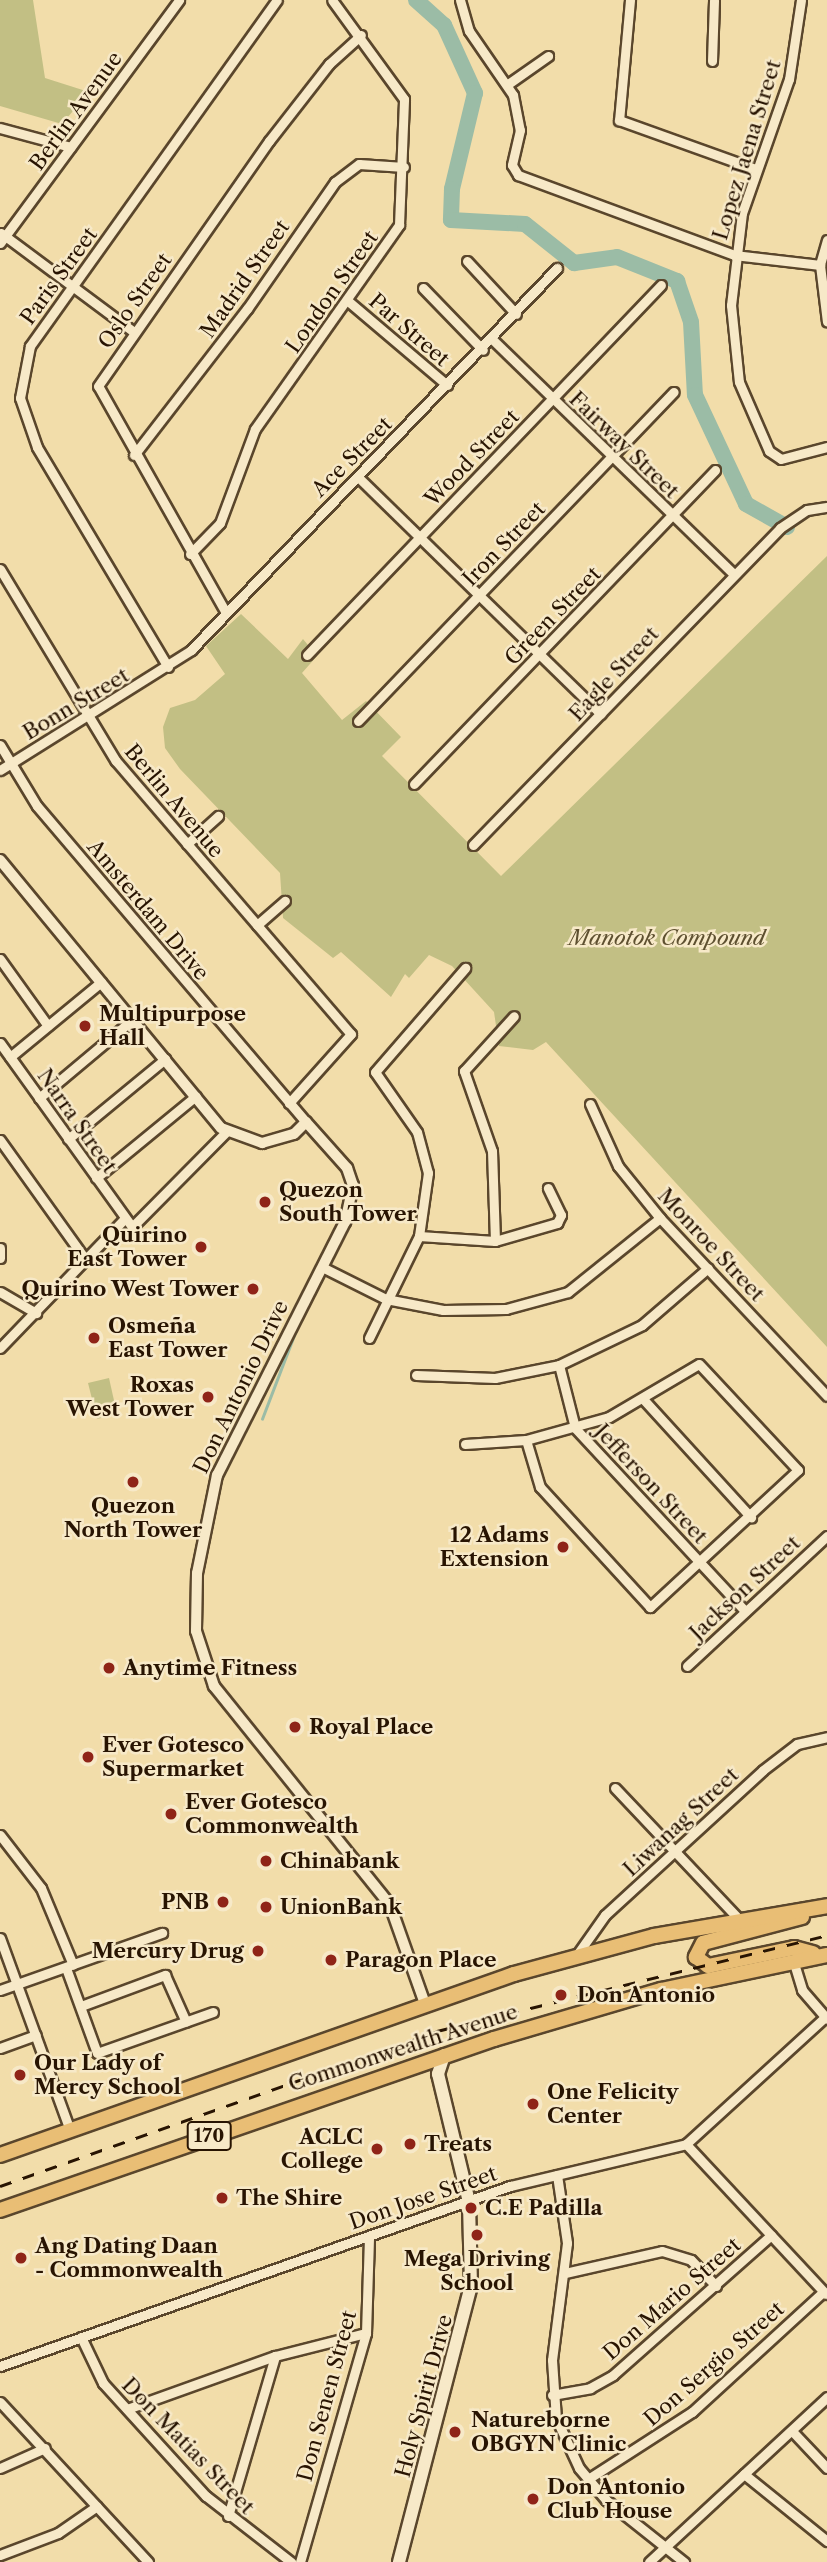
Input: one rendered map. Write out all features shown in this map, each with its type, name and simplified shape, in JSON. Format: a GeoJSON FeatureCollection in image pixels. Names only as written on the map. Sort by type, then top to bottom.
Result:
{"type":"FeatureCollection","features":[{"type":"Feature","properties":{"kind":"main road","name":"Commonwealth Avenue"},"geometry":{"type":"LineString","coordinates":[[0,2155],[424,2001],[576,1956],[738,1918],[827,1908]]}},
{"type":"Feature","properties":{"kind":"main road"},"geometry":{"type":"LineString","coordinates":[[826,1955],[794,1948],[708,1966],[696,1954],[703,1943],[827,1908]]}},
{"type":"Feature","properties":{"kind":"main road","name":"Commonwealth Avenue"},"geometry":{"type":"LineString","coordinates":[[0,2210],[444,2055],[661,1990],[826,1955]]}},
{"type":"Feature","properties":{"kind":"main road"},"geometry":{"type":"LineString","coordinates":[[422,2062],[438,2074],[444,2055]]}},
{"type":"Feature","properties":{"kind":"main road","name":"Holy Spirit Drive"},"geometry":{"type":"LineString","coordinates":[[399,2562],[465,2320],[473,2253],[469,2202],[438,2074]]}},
{"type":"Feature","properties":{"kind":"street","name":"Berlin Avenue"},"geometry":{"type":"LineString","coordinates":[[2,237],[179,0]]}},
{"type":"Feature","properties":{"kind":"street","name":"Paris Street"},"geometry":{"type":"LineString","coordinates":[[168,667],[37,447],[20,398],[30,346],[277,0]]}},
{"type":"Feature","properties":{"kind":"street","name":"London Street"},"geometry":{"type":"LineString","coordinates":[[190,554],[220,523],[255,429],[348,301],[399,225],[404,167],[404,99],[361,35],[332,0]]}},
{"type":"Feature","properties":{"kind":"street"},"geometry":{"type":"LineString","coordinates":[[460,0],[469,31],[508,84],[519,114],[512,165],[519,175],[734,254],[820,265]]}},
{"type":"Feature","properties":{"kind":"street"},"geometry":{"type":"LineString","coordinates":[[630,0],[619,120],[757,169]]}},
{"type":"Feature","properties":{"kind":"street"},"geometry":{"type":"LineString","coordinates":[[712,61],[714,0]]}},
{"type":"Feature","properties":{"kind":"street","name":"Lopez Jaena Street"},"geometry":{"type":"LineString","coordinates":[[801,0],[789,79],[757,169],[734,254],[739,382],[769,451],[781,459],[827,447]]}},
{"type":"Feature","properties":{"kind":"street","name":"Oslo Street"},"geometry":{"type":"LineString","coordinates":[[225,611],[134,455],[99,386],[269,141],[329,64],[361,35]]}},
{"type":"Feature","properties":{"kind":"street"},"geometry":{"type":"LineString","coordinates":[[508,84],[548,56]]}},
{"type":"Feature","properties":{"kind":"street"},"geometry":{"type":"LineString","coordinates":[[0,128],[71,147]]}},
{"type":"Feature","properties":{"kind":"street","name":"Madrid Street"},"geometry":{"type":"LineString","coordinates":[[134,455],[247,309],[335,182],[359,164],[404,167]]}},
{"type":"Feature","properties":{"kind":"street"},"geometry":{"type":"LineString","coordinates":[[2,237],[134,332]]}},
{"type":"Feature","properties":{"kind":"street"},"geometry":{"type":"LineString","coordinates":[[827,240],[820,265],[827,322]]}},
{"type":"Feature","properties":{"kind":"street"},"geometry":{"type":"LineString","coordinates":[[467,261],[516,314]]}},
{"type":"Feature","properties":{"kind":"street","name":"Ace Street"},"geometry":{"type":"LineString","coordinates":[[168,667],[493,340],[557,268]]}},
{"type":"Feature","properties":{"kind":"street","name":"Wood Street"},"geometry":{"type":"LineString","coordinates":[[307,654],[661,285]]}},
{"type":"Feature","properties":{"kind":"street"},"geometry":{"type":"LineString","coordinates":[[423,288],[483,350]]}},
{"type":"Feature","properties":{"kind":"street","name":"Par Street"},"geometry":{"type":"LineString","coordinates":[[348,301],[447,385]]}},
{"type":"Feature","properties":{"kind":"street","name":"Fairway Street"},"geometry":{"type":"LineString","coordinates":[[493,340],[733,573]]}},
{"type":"Feature","properties":{"kind":"street","name":"Iron Street"},"geometry":{"type":"LineString","coordinates":[[358,721],[674,392]]}},
{"type":"Feature","properties":{"kind":"street","name":"Green Street"},"geometry":{"type":"LineString","coordinates":[[414,784],[673,517],[715,470]]}},
{"type":"Feature","properties":{"kind":"street"},"geometry":{"type":"LineString","coordinates":[[358,477],[418,540],[601,714]]}},
{"type":"Feature","properties":{"kind":"street","name":"Eagle Street"},"geometry":{"type":"LineString","coordinates":[[473,845],[733,573],[780,528],[807,510],[827,507]]}},
{"type":"Feature","properties":{"kind":"street","name":"Berlin Avenue"},"geometry":{"type":"LineString","coordinates":[[0,569],[116,761],[351,1034],[289,1103]]}},
{"type":"Feature","properties":{"kind":"street","name":"Bonn Street"},"geometry":{"type":"LineString","coordinates":[[0,770],[89,719],[168,667]]}},
{"type":"Feature","properties":{"kind":"street","name":"Amsterdam Drive"},"geometry":{"type":"LineString","coordinates":[[0,745],[37,806],[306,1122]]}},
{"type":"Feature","properties":{"kind":"street"},"geometry":{"type":"LineString","coordinates":[[187,844],[218,816]]}},
{"type":"Feature","properties":{"kind":"street"},"geometry":{"type":"LineString","coordinates":[[0,860],[226,1132],[275,1143],[306,1122]]}},
{"type":"Feature","properties":{"kind":"street"},"geometry":{"type":"LineString","coordinates":[[257,925],[285,901]]}},
{"type":"Feature","properties":{"kind":"street"},"geometry":{"type":"LineString","coordinates":[[0,959],[48,1026]]}},
{"type":"Feature","properties":{"kind":"street"},"geometry":{"type":"LineString","coordinates":[[369,1338],[419,1236],[428,1173],[419,1139],[375,1073],[465,968]]}},
{"type":"Feature","properties":{"kind":"street"},"geometry":{"type":"LineString","coordinates":[[10,1057],[100,982]]}},
{"type":"Feature","properties":{"kind":"street"},"geometry":{"type":"LineString","coordinates":[[495,1241],[492,1151],[464,1072],[514,1016]]}},
{"type":"Feature","properties":{"kind":"street"},"geometry":{"type":"LineString","coordinates":[[39,1098],[132,1020]]}},
{"type":"Feature","properties":{"kind":"street","name":"Narra Street"},"geometry":{"type":"LineString","coordinates":[[0,1043],[124,1219]]}},
{"type":"Feature","properties":{"kind":"street"},"geometry":{"type":"LineString","coordinates":[[68,1139],[165,1059]]}},
{"type":"Feature","properties":{"kind":"street"},"geometry":{"type":"LineString","coordinates":[[96,1178],[196,1096]]}},
{"type":"Feature","properties":{"kind":"street","name":"Monroe Street"},"geometry":{"type":"LineString","coordinates":[[590,1104],[618,1166],[660,1218],[827,1396]]}},
{"type":"Feature","properties":{"kind":"street","name":"Don Antonio Drive"},"geometry":{"type":"LineString","coordinates":[[306,1122],[334,1150],[353,1185],[345,1222],[217,1475],[197,1573],[198,1645],[221,1695],[385,1898],[424,2001]]}},
{"type":"Feature","properties":{"kind":"street"},"geometry":{"type":"LineString","coordinates":[[0,1348],[124,1219],[138,1225],[226,1132]]}},
{"type":"Feature","properties":{"kind":"street"},"geometry":{"type":"LineString","coordinates":[[0,1140],[86,1260]]}},
{"type":"Feature","properties":{"kind":"street"},"geometry":{"type":"LineString","coordinates":[[419,1236],[495,1241],[561,1220],[548,1188]]}},
{"type":"Feature","properties":{"kind":"street"},"geometry":{"type":"LineString","coordinates":[[322,1267],[386,1299],[443,1310],[537,1304],[596,1274],[660,1218]]}},
{"type":"Feature","properties":{"kind":"street"},"geometry":{"type":"LineString","coordinates":[[0,1248],[0,1258]]}},
{"type":"Feature","properties":{"kind":"street"},"geometry":{"type":"LineString","coordinates":[[416,1375],[495,1378],[559,1365],[642,1325],[708,1268]]}},
{"type":"Feature","properties":{"kind":"street"},"geometry":{"type":"LineString","coordinates":[[0,1292],[36,1313]]}},
{"type":"Feature","properties":{"kind":"street"},"geometry":{"type":"LineString","coordinates":[[465,1444],[526,1440],[575,1428],[644,1400],[699,1364],[798,1470],[656,1605],[646,1604],[540,1487],[526,1440]]}},
{"type":"Feature","properties":{"kind":"street","name":"Jefferson Street"},"geometry":{"type":"LineString","coordinates":[[559,1365],[575,1428],[746,1611]]}},
{"type":"Feature","properties":{"kind":"street"},"geometry":{"type":"LineString","coordinates":[[644,1400],[751,1517]]}},
{"type":"Feature","properties":{"kind":"street","name":"Jackson Street"},"geometry":{"type":"LineString","coordinates":[[687,1666],[827,1536]]}},
{"type":"Feature","properties":{"kind":"street","name":"Liwanag Street"},"geometry":{"type":"LineString","coordinates":[[576,1956],[605,1915],[678,1852],[789,1749],[827,1737]]}},
{"type":"Feature","properties":{"kind":"street"},"geometry":{"type":"LineString","coordinates":[[615,1788],[738,1918]]}},
{"type":"Feature","properties":{"kind":"street"},"geometry":{"type":"LineString","coordinates":[[0,1835],[41,1888],[97,2053],[213,2012]]}},
{"type":"Feature","properties":{"kind":"street"},"geometry":{"type":"LineString","coordinates":[[0,1990],[162,1933]]}},
{"type":"Feature","properties":{"kind":"street"},"geometry":{"type":"LineString","coordinates":[[0,1938],[70,2130]]}},
{"type":"Feature","properties":{"kind":"street"},"geometry":{"type":"LineString","coordinates":[[793,1960],[802,1990],[826,2018]]}},
{"type":"Feature","properties":{"kind":"street"},"geometry":{"type":"LineString","coordinates":[[81,2006],[167,1976],[186,2022]]}},
{"type":"Feature","properties":{"kind":"street","name":"Don Jose Street"},"geometry":{"type":"LineString","coordinates":[[0,2366],[469,2202],[557,2175],[686,2144],[826,2018]]}},
{"type":"Feature","properties":{"kind":"street"},"geometry":{"type":"LineString","coordinates":[[0,2048],[36,2035]]}},
{"type":"Feature","properties":{"kind":"street"},"geometry":{"type":"LineString","coordinates":[[686,2144],[825,2294]]}},
{"type":"Feature","properties":{"kind":"street"},"geometry":{"type":"LineString","coordinates":[[557,2175],[567,2217],[565,2273],[552,2395],[565,2442],[588,2479],[684,2562]]}},
{"type":"Feature","properties":{"kind":"street","name":"Don Mario Street"},"geometry":{"type":"LineString","coordinates":[[552,2395],[590,2388],[613,2375],[771,2235]]}},
{"type":"Feature","properties":{"kind":"street","name":"Don Senen Street"},"geometry":{"type":"LineString","coordinates":[[300,2562],[366,2333],[369,2236]]}},
{"type":"Feature","properties":{"kind":"street"},"geometry":{"type":"LineString","coordinates":[[565,2273],[662,2251],[691,2260],[716,2286]]}},
{"type":"Feature","properties":{"kind":"street","name":"Don Sergio Street"},"geometry":{"type":"LineString","coordinates":[[588,2479],[673,2427],[825,2294]]}},
{"type":"Feature","properties":{"kind":"street"},"geometry":{"type":"LineString","coordinates":[[127,2409],[275,2356],[366,2333]]}},
{"type":"Feature","properties":{"kind":"street","name":"Don Matias Street"},"geometry":{"type":"LineString","coordinates":[[82,2337],[96,2375],[127,2409],[228,2516],[291,2562]]}},
{"type":"Feature","properties":{"kind":"street"},"geometry":{"type":"LineString","coordinates":[[228,2516],[275,2356]]}},
{"type":"Feature","properties":{"kind":"street"},"geometry":{"type":"LineString","coordinates":[[649,2562],[827,2397]]}},
{"type":"Feature","properties":{"kind":"street"},"geometry":{"type":"LineString","coordinates":[[0,2402],[148,2562]]}},
{"type":"Feature","properties":{"kind":"street"},"geometry":{"type":"LineString","coordinates":[[792,2431],[827,2469]]}},
{"type":"Feature","properties":{"kind":"street"},"geometry":{"type":"LineString","coordinates":[[0,2468],[45,2448]]}},
{"type":"Feature","properties":{"kind":"street"},"geometry":{"type":"LineString","coordinates":[[744,2474],[827,2540]]}},
{"type":"Feature","properties":{"kind":"street"},"geometry":{"type":"LineString","coordinates":[[0,2555],[58,2533],[97,2506]]}},
{"type":"Feature","properties":{"kind":"green space"},"geometry":{"type":"Polygon","coordinates":[[[0,0],[33,0],[45,78],[89,92],[62,124],[0,106],[0,0]]]}},
{"type":"Feature","properties":{"kind":"green space","name":"Manotok Compound"},"geometry":{"type":"Polygon","coordinates":[[[827,556],[827,1347],[546,1042],[533,1050],[499,1046],[494,1012],[452,966],[429,955],[409,978],[405,974],[391,997],[341,952],[333,958],[283,918],[280,873],[180,769],[165,748],[163,727],[170,708],[195,700],[225,674],[206,646],[241,614],[288,659],[303,639],[317,656],[302,673],[342,720],[366,701],[401,737],[382,756],[501,876],[827,556]]]}},
{"type":"Feature","properties":{"kind":"green space"},"geometry":{"type":"Polygon","coordinates":[[[109,1378],[117,1414],[97,1419],[88,1383],[109,1378]]]}},
{"type":"Feature","properties":{"kind":"waterway"},"geometry":{"type":"LineString","coordinates":[[416,0],[444,25],[475,93],[452,189],[451,220],[525,224],[574,263],[617,257],[677,281],[691,322],[695,395],[746,504],[787,527]]}},
{"type":"Feature","properties":{"kind":"waterway"},"geometry":{"type":"LineString","coordinates":[[262,1419],[296,1330]]}},
{"type":"Feature","properties":{"kind":"railway"},"geometry":{"type":"LineString","coordinates":[[0,2186],[437,2031],[827,1935]]}},
{"type":"Feature","properties":{"kind":"place","name":"Multipurpose Hall"},"geometry":{"type":"Point","coordinates":[85,1026]}},
{"type":"Feature","properties":{"kind":"place","name":"Quezon South Tower"},"geometry":{"type":"Point","coordinates":[265,1202]}},
{"type":"Feature","properties":{"kind":"place","name":"Quirino East Tower"},"geometry":{"type":"Point","coordinates":[201,1247]}},
{"type":"Feature","properties":{"kind":"place","name":"Quirino West Tower"},"geometry":{"type":"Point","coordinates":[253,1289]}},
{"type":"Feature","properties":{"kind":"place","name":"Osmeña East Tower"},"geometry":{"type":"Point","coordinates":[94,1338]}},
{"type":"Feature","properties":{"kind":"place","name":"Roxas West Tower"},"geometry":{"type":"Point","coordinates":[208,1397]}},
{"type":"Feature","properties":{"kind":"place","name":"Quezon North Tower"},"geometry":{"type":"Point","coordinates":[133,1482]}},
{"type":"Feature","properties":{"kind":"place","name":"12 Adams Extension"},"geometry":{"type":"Point","coordinates":[563,1547]}},
{"type":"Feature","properties":{"kind":"place","name":"Anytime Fitness"},"geometry":{"type":"Point","coordinates":[109,1668]}},
{"type":"Feature","properties":{"kind":"place","name":"Royal Place"},"geometry":{"type":"Point","coordinates":[295,1727]}},
{"type":"Feature","properties":{"kind":"place","name":"Ever Gotesco Supermarket"},"geometry":{"type":"Point","coordinates":[88,1757]}},
{"type":"Feature","properties":{"kind":"place","name":"Ever Gotesco Commonwealth"},"geometry":{"type":"Point","coordinates":[171,1814]}},
{"type":"Feature","properties":{"kind":"place","name":"Chinabank"},"geometry":{"type":"Point","coordinates":[266,1861]}},
{"type":"Feature","properties":{"kind":"place","name":"PNB"},"geometry":{"type":"Point","coordinates":[223,1902]}},
{"type":"Feature","properties":{"kind":"place","name":"UnionBank"},"geometry":{"type":"Point","coordinates":[266,1907]}},
{"type":"Feature","properties":{"kind":"place","name":"Mercury Drug"},"geometry":{"type":"Point","coordinates":[258,1951]}},
{"type":"Feature","properties":{"kind":"place","name":"Paragon Place"},"geometry":{"type":"Point","coordinates":[331,1960]}},
{"type":"Feature","properties":{"kind":"place","name":"Don Antonio"},"geometry":{"type":"Point","coordinates":[561,1995]}},
{"type":"Feature","properties":{"kind":"place","name":"Our Lady of Mercy School"},"geometry":{"type":"Point","coordinates":[20,2075]}},
{"type":"Feature","properties":{"kind":"place","name":"One Felicity Center"},"geometry":{"type":"Point","coordinates":[533,2104]}},
{"type":"Feature","properties":{"kind":"place","name":"Treats"},"geometry":{"type":"Point","coordinates":[410,2144]}},
{"type":"Feature","properties":{"kind":"place","name":"ACLC College"},"geometry":{"type":"Point","coordinates":[377,2149]}},
{"type":"Feature","properties":{"kind":"place","name":"The Shire"},"geometry":{"type":"Point","coordinates":[222,2198]}},
{"type":"Feature","properties":{"kind":"place","name":"C.E Padilla"},"geometry":{"type":"Point","coordinates":[471,2208]}},
{"type":"Feature","properties":{"kind":"place","name":"Mega Driving School"},"geometry":{"type":"Point","coordinates":[477,2235]}},
{"type":"Feature","properties":{"kind":"place","name":"Ang Dating Daan - Commonwealth"},"geometry":{"type":"Point","coordinates":[21,2258]}},
{"type":"Feature","properties":{"kind":"place","name":"Natureborne OBGYN Clinic"},"geometry":{"type":"Point","coordinates":[455,2432]}},
{"type":"Feature","properties":{"kind":"place","name":"Don Antonio Club House"},"geometry":{"type":"Point","coordinates":[533,2499]}}]}
